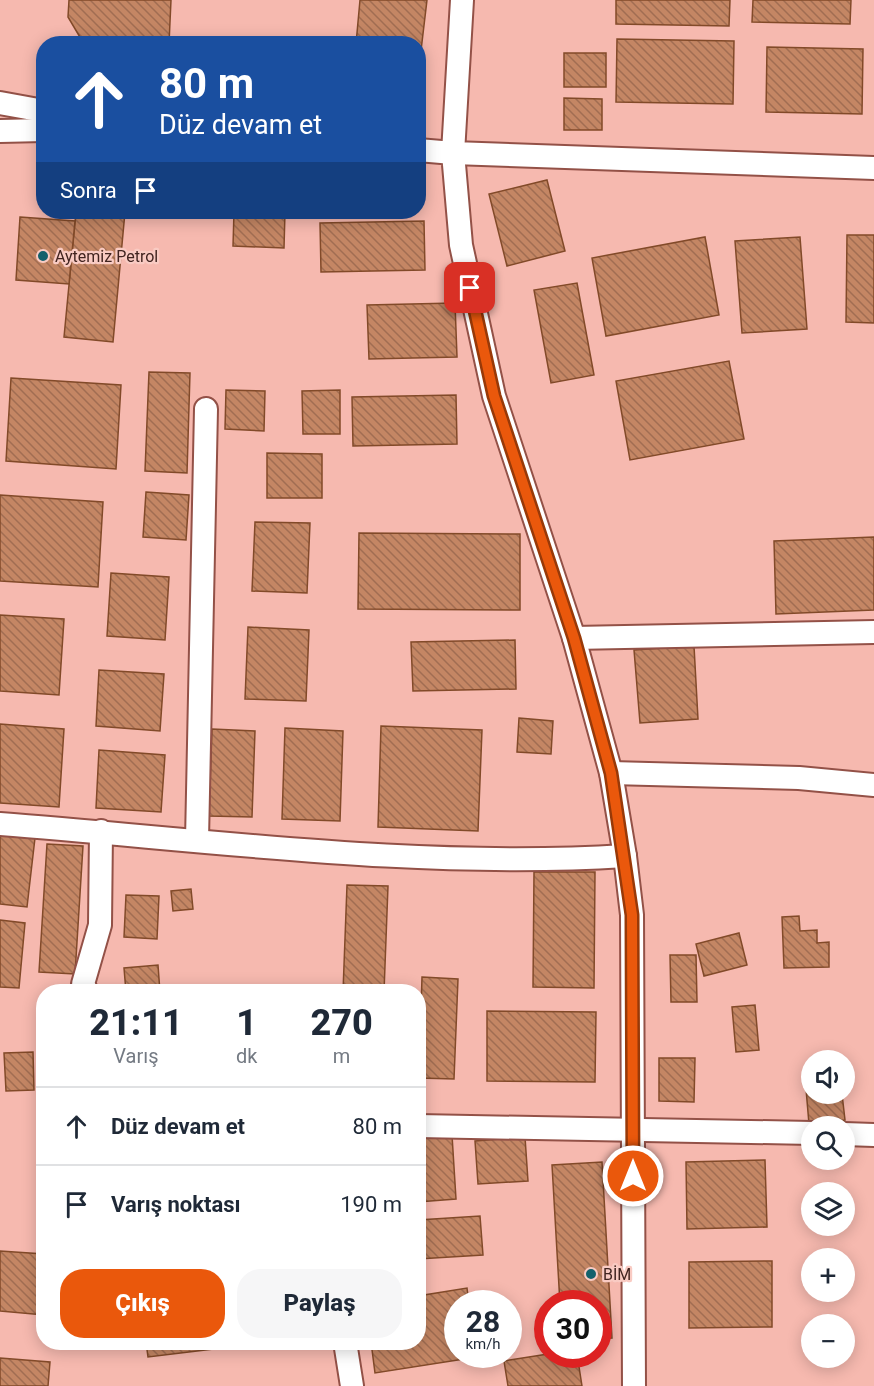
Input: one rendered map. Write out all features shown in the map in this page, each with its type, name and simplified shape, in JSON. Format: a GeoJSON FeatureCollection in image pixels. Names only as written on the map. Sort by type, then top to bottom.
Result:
{"type":"FeatureCollection","features":[{"type":"Feature","properties":{"kind":"street"},"geometry":{"type":"LineString","coordinates":[[462,0],[453,153],[461,245],[494,396],[574,638],[611,773],[625,856],[632,915],[634,1386]]}},
{"type":"Feature","properties":{"kind":"street"},"geometry":{"type":"LineString","coordinates":[[0,103],[36,110]]}},
{"type":"Feature","properties":{"kind":"street"},"geometry":{"type":"LineString","coordinates":[[0,131],[36,130]]}},
{"type":"Feature","properties":{"kind":"street"},"geometry":{"type":"LineString","coordinates":[[426,151],[874,168]]}},
{"type":"Feature","properties":{"kind":"street"},"geometry":{"type":"LineString","coordinates":[[197,840],[206,409]]}},
{"type":"Feature","properties":{"kind":"street"},"geometry":{"type":"LineString","coordinates":[[574,638],[874,633]]}},
{"type":"Feature","properties":{"kind":"street"},"geometry":{"type":"LineString","coordinates":[[611,773],[799,778],[874,785]]}},
{"type":"Feature","properties":{"kind":"street"},"geometry":{"type":"LineString","coordinates":[[0,824],[419,858],[551,861],[625,856]]}},
{"type":"Feature","properties":{"kind":"street"},"geometry":{"type":"LineString","coordinates":[[83,984],[100,925],[101,831]]}},
{"type":"Feature","properties":{"kind":"street"},"geometry":{"type":"LineString","coordinates":[[426,1126],[801,1133]]}},
{"type":"Feature","properties":{"kind":"street"},"geometry":{"type":"LineString","coordinates":[[855,1134],[874,1135]]}},
{"type":"Feature","properties":{"kind":"street"},"geometry":{"type":"LineString","coordinates":[[346,1350],[352,1386]]}},
{"type":"Feature","properties":{"kind":"building"},"geometry":{"type":"Polygon","coordinates":[[[69,0],[171,0],[169,36],[79,36],[68,17],[69,0]]]}},
{"type":"Feature","properties":{"kind":"building"},"geometry":{"type":"Polygon","coordinates":[[[360,0],[427,0],[423,36],[357,36],[360,0]]]}},
{"type":"Feature","properties":{"kind":"building"},"geometry":{"type":"Polygon","coordinates":[[[616,0],[730,0],[729,26],[616,24],[616,0]]]}},
{"type":"Feature","properties":{"kind":"building"},"geometry":{"type":"Polygon","coordinates":[[[753,0],[851,0],[850,24],[752,22],[753,0]]]}},
{"type":"Feature","properties":{"kind":"building"},"geometry":{"type":"Polygon","coordinates":[[[617,39],[734,41],[733,104],[616,102],[617,39]]]}},
{"type":"Feature","properties":{"kind":"building"},"geometry":{"type":"Polygon","coordinates":[[[767,47],[863,49],[862,114],[766,112],[767,47]]]}},
{"type":"Feature","properties":{"kind":"building"},"geometry":{"type":"Polygon","coordinates":[[[564,53],[606,53],[606,87],[564,87],[564,53]]]}},
{"type":"Feature","properties":{"kind":"building"},"geometry":{"type":"Polygon","coordinates":[[[564,98],[602,99],[602,130],[564,130],[564,98]]]}},
{"type":"Feature","properties":{"kind":"building"},"geometry":{"type":"Polygon","coordinates":[[[547,180],[565,251],[507,266],[489,194],[547,180]]]}},
{"type":"Feature","properties":{"kind":"building"},"geometry":{"type":"Polygon","coordinates":[[[20,217],[75,221],[69,284],[16,280],[20,217]]]}},
{"type":"Feature","properties":{"kind":"building"},"geometry":{"type":"Polygon","coordinates":[[[75,219],[124,219],[113,342],[64,337],[75,219]]]}},
{"type":"Feature","properties":{"kind":"building"},"geometry":{"type":"Polygon","coordinates":[[[234,219],[285,219],[284,248],[233,246],[234,219]]]}},
{"type":"Feature","properties":{"kind":"building"},"geometry":{"type":"Polygon","coordinates":[[[424,221],[425,270],[321,272],[320,223],[424,221]]]}},
{"type":"Feature","properties":{"kind":"building"},"geometry":{"type":"Polygon","coordinates":[[[847,235],[874,235],[874,323],[846,322],[847,235]]]}},
{"type":"Feature","properties":{"kind":"building"},"geometry":{"type":"Polygon","coordinates":[[[705,237],[719,315],[606,336],[592,258],[705,237]]]}},
{"type":"Feature","properties":{"kind":"building"},"geometry":{"type":"Polygon","coordinates":[[[800,237],[807,329],[742,333],[735,241],[800,237]]]}},
{"type":"Feature","properties":{"kind":"building"},"geometry":{"type":"Polygon","coordinates":[[[577,283],[594,375],[551,383],[534,290],[577,283]]]}},
{"type":"Feature","properties":{"kind":"building"},"geometry":{"type":"Polygon","coordinates":[[[455,303],[457,357],[369,359],[367,305],[455,303]]]}},
{"type":"Feature","properties":{"kind":"building"},"geometry":{"type":"Polygon","coordinates":[[[729,361],[744,439],[630,460],[616,381],[729,361]]]}},
{"type":"Feature","properties":{"kind":"building"},"geometry":{"type":"Polygon","coordinates":[[[149,372],[190,373],[187,473],[145,471],[149,372]]]}},
{"type":"Feature","properties":{"kind":"building"},"geometry":{"type":"Polygon","coordinates":[[[11,378],[121,385],[116,469],[6,461],[11,378]]]}},
{"type":"Feature","properties":{"kind":"building"},"geometry":{"type":"Polygon","coordinates":[[[226,390],[265,391],[264,431],[225,429],[226,390]]]}},
{"type":"Feature","properties":{"kind":"building"},"geometry":{"type":"Polygon","coordinates":[[[340,390],[340,434],[303,434],[302,391],[340,390]]]}},
{"type":"Feature","properties":{"kind":"building"},"geometry":{"type":"Polygon","coordinates":[[[456,395],[457,444],[353,446],[352,397],[456,395]]]}},
{"type":"Feature","properties":{"kind":"building"},"geometry":{"type":"Polygon","coordinates":[[[267,453],[322,454],[322,498],[267,498],[267,453]]]}},
{"type":"Feature","properties":{"kind":"building"},"geometry":{"type":"Polygon","coordinates":[[[146,492],[189,495],[186,540],[143,537],[146,492]]]}},
{"type":"Feature","properties":{"kind":"building"},"geometry":{"type":"Polygon","coordinates":[[[0,495],[103,502],[98,587],[0,581],[0,495]]]}},
{"type":"Feature","properties":{"kind":"building"},"geometry":{"type":"Polygon","coordinates":[[[255,522],[310,523],[307,593],[252,591],[255,522]]]}},
{"type":"Feature","properties":{"kind":"building"},"geometry":{"type":"Polygon","coordinates":[[[359,533],[520,534],[520,610],[358,609],[359,533]]]}},
{"type":"Feature","properties":{"kind":"building"},"geometry":{"type":"Polygon","coordinates":[[[874,537],[874,610],[776,614],[774,541],[874,537]]]}},
{"type":"Feature","properties":{"kind":"building"},"geometry":{"type":"Polygon","coordinates":[[[111,573],[169,577],[165,640],[107,636],[111,573]]]}},
{"type":"Feature","properties":{"kind":"building"},"geometry":{"type":"Polygon","coordinates":[[[0,615],[64,619],[59,695],[0,691],[0,615]]]}},
{"type":"Feature","properties":{"kind":"building"},"geometry":{"type":"Polygon","coordinates":[[[248,627],[309,630],[306,701],[245,699],[248,627]]]}},
{"type":"Feature","properties":{"kind":"building"},"geometry":{"type":"Polygon","coordinates":[[[515,640],[516,689],[413,691],[411,642],[515,640]]]}},
{"type":"Feature","properties":{"kind":"building"},"geometry":{"type":"Polygon","coordinates":[[[694,646],[698,719],[640,723],[634,650],[694,646]]]}},
{"type":"Feature","properties":{"kind":"building"},"geometry":{"type":"Polygon","coordinates":[[[99,670],[164,674],[160,731],[96,726],[99,670]]]}},
{"type":"Feature","properties":{"kind":"building"},"geometry":{"type":"Polygon","coordinates":[[[519,718],[553,721],[551,754],[517,752],[519,718]]]}},
{"type":"Feature","properties":{"kind":"building"},"geometry":{"type":"Polygon","coordinates":[[[0,724],[64,729],[59,807],[0,803],[0,724]]]}},
{"type":"Feature","properties":{"kind":"building"},"geometry":{"type":"Polygon","coordinates":[[[381,726],[482,730],[478,831],[378,827],[381,726]]]}},
{"type":"Feature","properties":{"kind":"building"},"geometry":{"type":"Polygon","coordinates":[[[285,728],[343,731],[340,821],[282,819],[285,728]]]}},
{"type":"Feature","properties":{"kind":"building"},"geometry":{"type":"Polygon","coordinates":[[[212,729],[255,731],[252,817],[209,816],[212,729]]]}},
{"type":"Feature","properties":{"kind":"building"},"geometry":{"type":"Polygon","coordinates":[[[99,750],[165,755],[161,812],[96,808],[99,750]]]}},
{"type":"Feature","properties":{"kind":"building"},"geometry":{"type":"Polygon","coordinates":[[[0,834],[35,838],[27,907],[0,904],[0,834]]]}},
{"type":"Feature","properties":{"kind":"building"},"geometry":{"type":"Polygon","coordinates":[[[47,844],[83,846],[75,974],[39,972],[47,844]]]}},
{"type":"Feature","properties":{"kind":"building"},"geometry":{"type":"Polygon","coordinates":[[[534,872],[595,872],[594,988],[533,987],[534,872]]]}},
{"type":"Feature","properties":{"kind":"building"},"geometry":{"type":"Polygon","coordinates":[[[347,885],[388,886],[384,984],[343,984],[347,885]]]}},
{"type":"Feature","properties":{"kind":"building"},"geometry":{"type":"Polygon","coordinates":[[[191,889],[193,909],[173,911],[171,891],[191,889]]]}},
{"type":"Feature","properties":{"kind":"building"},"geometry":{"type":"Polygon","coordinates":[[[126,895],[159,896],[157,939],[124,937],[126,895]]]}},
{"type":"Feature","properties":{"kind":"building"},"geometry":{"type":"Polygon","coordinates":[[[799,916],[800,931],[817,930],[817,943],[829,942],[829,967],[784,968],[782,917],[799,916]]]}},
{"type":"Feature","properties":{"kind":"building"},"geometry":{"type":"Polygon","coordinates":[[[0,920],[25,923],[19,988],[0,987],[0,920]]]}},
{"type":"Feature","properties":{"kind":"building"},"geometry":{"type":"Polygon","coordinates":[[[739,933],[747,965],[704,976],[696,944],[739,933]]]}},
{"type":"Feature","properties":{"kind":"building"},"geometry":{"type":"Polygon","coordinates":[[[670,955],[696,955],[697,1002],[671,1002],[670,955]]]}},
{"type":"Feature","properties":{"kind":"building"},"geometry":{"type":"Polygon","coordinates":[[[158,965],[159,984],[125,984],[124,968],[158,965]]]}},
{"type":"Feature","properties":{"kind":"building"},"geometry":{"type":"Polygon","coordinates":[[[422,977],[458,979],[454,1079],[426,1078],[426,984],[422,984],[422,977]]]}},
{"type":"Feature","properties":{"kind":"building"},"geometry":{"type":"Polygon","coordinates":[[[755,1005],[759,1050],[736,1052],[732,1007],[755,1005]]]}},
{"type":"Feature","properties":{"kind":"building"},"geometry":{"type":"Polygon","coordinates":[[[487,1011],[596,1012],[595,1082],[487,1081],[487,1011]]]}},
{"type":"Feature","properties":{"kind":"building"},"geometry":{"type":"Polygon","coordinates":[[[33,1052],[34,1090],[6,1091],[4,1053],[33,1052]]]}},
{"type":"Feature","properties":{"kind":"building"},"geometry":{"type":"Polygon","coordinates":[[[659,1058],[695,1058],[694,1102],[659,1101],[659,1058]]]}},
{"type":"Feature","properties":{"kind":"building"},"geometry":{"type":"Polygon","coordinates":[[[807,1104],[843,1104],[845,1116],[808,1116],[807,1104]]]}},
{"type":"Feature","properties":{"kind":"building"},"geometry":{"type":"Polygon","coordinates":[[[452,1135],[456,1199],[426,1201],[426,1137],[452,1135]]]}},
{"type":"Feature","properties":{"kind":"building"},"geometry":{"type":"Polygon","coordinates":[[[525,1137],[528,1181],[478,1184],[475,1141],[525,1137]]]}},
{"type":"Feature","properties":{"kind":"building"},"geometry":{"type":"Polygon","coordinates":[[[765,1160],[767,1227],[687,1229],[686,1162],[765,1160]]]}},
{"type":"Feature","properties":{"kind":"building"},"geometry":{"type":"Polygon","coordinates":[[[602,1162],[609,1290],[559,1290],[552,1165],[602,1162]]]}},
{"type":"Feature","properties":{"kind":"building"},"geometry":{"type":"Polygon","coordinates":[[[480,1216],[483,1255],[426,1259],[426,1219],[480,1216]]]}},
{"type":"Feature","properties":{"kind":"building"},"geometry":{"type":"Polygon","coordinates":[[[0,1251],[36,1253],[36,1314],[0,1311],[0,1251]]]}},
{"type":"Feature","properties":{"kind":"building"},"geometry":{"type":"Polygon","coordinates":[[[772,1261],[772,1327],[689,1328],[689,1262],[772,1261]]]}},
{"type":"Feature","properties":{"kind":"building"},"geometry":{"type":"Polygon","coordinates":[[[444,1292],[444,1362],[375,1373],[372,1350],[426,1350],[426,1295],[444,1292]]]}},
{"type":"Feature","properties":{"kind":"building"},"geometry":{"type":"Polygon","coordinates":[[[147,1350],[205,1350],[148,1357],[147,1350]]]}},
{"type":"Feature","properties":{"kind":"building"},"geometry":{"type":"Polygon","coordinates":[[[534,1356],[534,1368],[579,1368],[582,1386],[508,1386],[505,1368],[522,1368],[522,1358],[534,1356]]]}},
{"type":"Feature","properties":{"kind":"building"},"geometry":{"type":"Polygon","coordinates":[[[0,1358],[50,1362],[48,1386],[0,1386],[0,1358]]]}},
{"type":"Feature","properties":{"kind":"place","name":"Aytemiz Petrol"},"geometry":{"type":"Point","coordinates":[43,256]}},
{"type":"Feature","properties":{"kind":"place","name":"BİM"},"geometry":{"type":"Point","coordinates":[591,1274]}},
{"type":"Feature","properties":{"kind":"route"},"geometry":{"type":"LineString","coordinates":[[470,288],[494,396],[574,638],[611,773],[632,915],[633,1176]]}}]}
